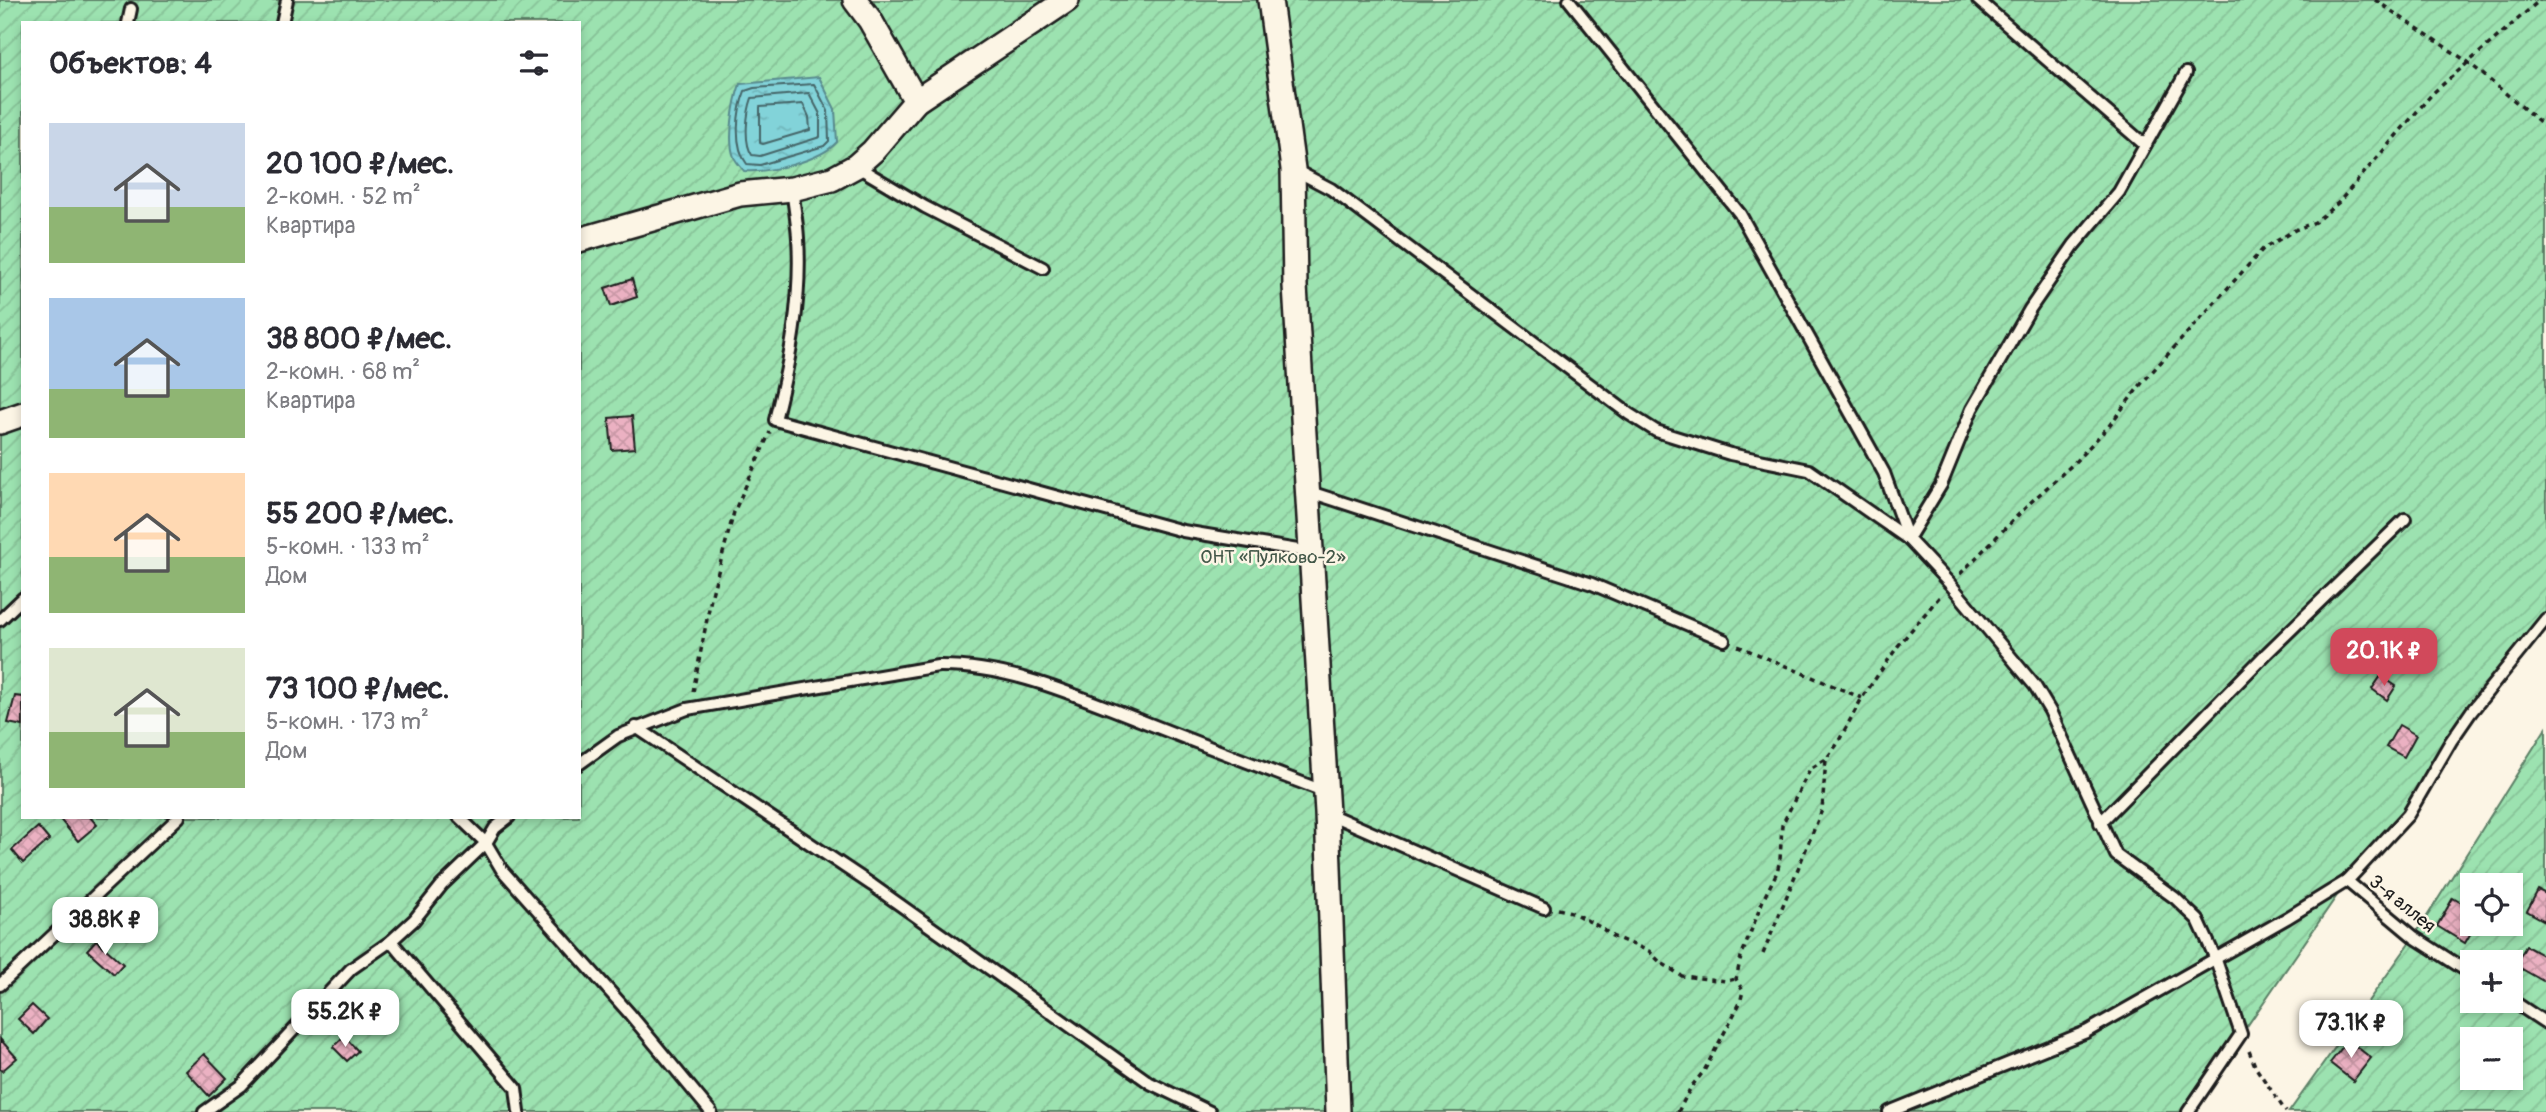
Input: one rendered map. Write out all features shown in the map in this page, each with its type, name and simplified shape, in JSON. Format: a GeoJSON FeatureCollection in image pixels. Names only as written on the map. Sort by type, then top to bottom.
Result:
{"type":"FeatureCollection","features":[{"type":"Feature","properties":{"kind":"street"},"geometry":{"type":"LineString","coordinates":[[855,0],[870,20],[916,101]]}},
{"type":"Feature","properties":{"kind":"street"},"geometry":{"type":"LineString","coordinates":[[581,239],[740,194],[792,189],[832,179],[856,166],[873,151],[916,101],[1067,0]]}},
{"type":"Feature","properties":{"kind":"street"},"geometry":{"type":"LineString","coordinates":[[1270,0],[1293,169],[1295,286],[1327,803],[1338,1112]]}},
{"type":"Feature","properties":{"kind":"street"},"geometry":{"type":"LineString","coordinates":[[0,422],[21,415]]}},
{"type":"Feature","properties":{"kind":"lane"},"geometry":{"type":"LineString","coordinates":[[282,21],[287,0]]}},
{"type":"Feature","properties":{"kind":"lane"},"geometry":{"type":"LineString","coordinates":[[1569,0],[1740,214],[1884,473],[1908,538]]}},
{"type":"Feature","properties":{"kind":"lane"},"geometry":{"type":"LineString","coordinates":[[1978,0],[2145,145]]}},
{"type":"Feature","properties":{"kind":"lane"},"geometry":{"type":"LineString","coordinates":[[128,21],[131,9]]}},
{"type":"Feature","properties":{"kind":"lane"},"geometry":{"type":"LineString","coordinates":[[1908,538],[1941,485],[1972,409],[2030,309],[2074,245],[2119,192],[2186,73]]}},
{"type":"Feature","properties":{"kind":"lane"},"geometry":{"type":"LineString","coordinates":[[856,166],[925,207],[1043,268]]}},
{"type":"Feature","properties":{"kind":"lane"},"geometry":{"type":"LineString","coordinates":[[1293,169],[1331,189],[1656,431],[1730,454],[1808,470],[1908,538],[2035,686],[2050,711],[2116,855],[2175,898],[2198,920],[2215,957],[2241,1034],[2188,1112]]}},
{"type":"Feature","properties":{"kind":"lane"},"geometry":{"type":"LineString","coordinates":[[792,189],[798,237],[798,288],[789,367],[775,420],[1183,531],[1310,552]]}},
{"type":"Feature","properties":{"kind":"lane"},"geometry":{"type":"LineString","coordinates":[[1307,491],[1592,584],[1724,640]]}},
{"type":"Feature","properties":{"kind":"lane"},"geometry":{"type":"LineString","coordinates":[[2100,822],[2267,653],[2405,519]]}},
{"type":"Feature","properties":{"kind":"lane"},"geometry":{"type":"LineString","coordinates":[[0,620],[21,600]]}},
{"type":"Feature","properties":{"kind":"lane"},"geometry":{"type":"LineString","coordinates":[[1889,1112],[2086,1032],[2347,881],[2408,814],[2471,712],[2546,619]]}},
{"type":"Feature","properties":{"kind":"lane"},"geometry":{"type":"LineString","coordinates":[[581,763],[618,736],[687,709],[937,666],[981,667],[1044,683],[1327,803],[1544,908]]}},
{"type":"Feature","properties":{"kind":"lane"},"geometry":{"type":"LineString","coordinates":[[636,727],[872,885],[1150,1083],[1210,1112]]}},
{"type":"Feature","properties":{"kind":"lane"},"geometry":{"type":"LineString","coordinates":[[0,985],[177,819]]}},
{"type":"Feature","properties":{"kind":"lane"},"geometry":{"type":"LineString","coordinates":[[461,819],[486,843],[502,870],[629,1013],[711,1112]]}},
{"type":"Feature","properties":{"kind":"lane"},"geometry":{"type":"LineString","coordinates":[[204,1112],[240,1086],[351,969],[391,941],[414,920],[442,884],[486,843],[495,828],[506,819]]}},
{"type":"Feature","properties":{"kind":"lane","name":"3-я аллея"},"geometry":{"type":"LineString","coordinates":[[2347,881],[2414,937],[2460,967]]}},
{"type":"Feature","properties":{"kind":"lane"},"geometry":{"type":"LineString","coordinates":[[391,941],[516,1088],[519,1112]]}},
{"type":"Feature","properties":{"kind":"lane"},"geometry":{"type":"LineString","coordinates":[[2523,1008],[2546,1023]]}},
{"type":"Feature","properties":{"kind":"path"},"geometry":{"type":"LineString","coordinates":[[2375,0],[2468,62],[2546,127]]}},
{"type":"Feature","properties":{"kind":"path"},"geometry":{"type":"LineString","coordinates":[[1678,1112],[1691,1087],[1704,1071],[1740,1003],[1743,991],[1736,979],[1741,957],[1777,872],[1782,825],[1810,769],[1826,759],[1836,746],[1862,698],[1898,646],[1950,584],[2108,427],[2142,383],[2263,249],[2295,230],[2315,222],[2337,203],[2433,93],[2540,0]]}},
{"type":"Feature","properties":{"kind":"path"},"geometry":{"type":"LineString","coordinates":[[687,709],[697,677],[711,598],[734,512],[775,420]]}},
{"type":"Feature","properties":{"kind":"path"},"geometry":{"type":"LineString","coordinates":[[1724,640],[1862,698]]}},
{"type":"Feature","properties":{"kind":"path"},"geometry":{"type":"LineString","coordinates":[[1763,954],[1822,810],[1826,759]]}},
{"type":"Feature","properties":{"kind":"path"},"geometry":{"type":"LineString","coordinates":[[1544,908],[1571,912],[1612,936],[1649,951],[1660,962],[1682,976],[1726,981],[1736,979]]}},
{"type":"Feature","properties":{"kind":"path"},"geometry":{"type":"LineString","coordinates":[[2241,1034],[2256,1068],[2286,1112]]}},
{"type":"Feature","properties":{"kind":"green space","name":"ОНТ «Пулково-2»"},"geometry":{"type":"Polygon","coordinates":[[[0,0],[2546,0],[2546,619],[2471,712],[2408,815],[2347,881],[2188,1112],[0,1112],[0,0]]]}},
{"type":"Feature","properties":{"kind":"green space"},"geometry":{"type":"Polygon","coordinates":[[[2546,728],[2546,1112],[2289,1112],[2414,937],[2546,728]]]}},
{"type":"Feature","properties":{"kind":"water"},"geometry":{"type":"Polygon","coordinates":[[[819,77],[835,109],[837,142],[807,160],[767,170],[744,171],[734,157],[731,141],[740,84],[819,77]]]}},
{"type":"Feature","properties":{"kind":"building"},"geometry":{"type":"Polygon","coordinates":[[[632,279],[637,297],[611,306],[605,288],[632,279]]]}},
{"type":"Feature","properties":{"kind":"building"},"geometry":{"type":"Polygon","coordinates":[[[632,416],[635,448],[612,450],[609,418],[632,416]]]}},
{"type":"Feature","properties":{"kind":"building"},"geometry":{"type":"Polygon","coordinates":[[[2381,676],[2396,686],[2387,700],[2372,689],[2381,676]]]}},
{"type":"Feature","properties":{"kind":"building"},"geometry":{"type":"Polygon","coordinates":[[[15,696],[21,697],[21,726],[8,723],[15,696]]]}},
{"type":"Feature","properties":{"kind":"building"},"geometry":{"type":"Polygon","coordinates":[[[2399,725],[2416,735],[2404,757],[2386,747],[2399,725]]]}},
{"type":"Feature","properties":{"kind":"building"},"geometry":{"type":"Polygon","coordinates":[[[60,819],[92,819],[97,825],[78,841],[60,819]]]}},
{"type":"Feature","properties":{"kind":"building"},"geometry":{"type":"Polygon","coordinates":[[[38,827],[49,840],[23,863],[12,850],[38,827]]]}},
{"type":"Feature","properties":{"kind":"building"},"geometry":{"type":"Polygon","coordinates":[[[2538,890],[2546,894],[2545,921],[2527,911],[2538,890]]]}},
{"type":"Feature","properties":{"kind":"building"},"geometry":{"type":"Polygon","coordinates":[[[2453,898],[2460,902],[2460,936],[2469,936],[2465,943],[2437,926],[2453,898]]]}},
{"type":"Feature","properties":{"kind":"building"},"geometry":{"type":"Polygon","coordinates":[[[96,940],[123,964],[114,974],[87,950],[96,940]]]}},
{"type":"Feature","properties":{"kind":"building"},"geometry":{"type":"Polygon","coordinates":[[[2526,946],[2546,957],[2546,976],[2543,981],[2523,970],[2523,951],[2526,946]]]}},
{"type":"Feature","properties":{"kind":"building"},"geometry":{"type":"Polygon","coordinates":[[[32,1005],[47,1019],[34,1034],[18,1019],[32,1005]]]}},
{"type":"Feature","properties":{"kind":"building"},"geometry":{"type":"Polygon","coordinates":[[[344,1036],[358,1051],[347,1061],[333,1047],[344,1036]]]}},
{"type":"Feature","properties":{"kind":"building"},"geometry":{"type":"Polygon","coordinates":[[[0,1039],[17,1058],[2,1071],[0,1069],[0,1039]]]}},
{"type":"Feature","properties":{"kind":"building"},"geometry":{"type":"Polygon","coordinates":[[[2348,1040],[2371,1058],[2353,1081],[2330,1063],[2348,1040]]]}},
{"type":"Feature","properties":{"kind":"building"},"geometry":{"type":"Polygon","coordinates":[[[204,1054],[227,1078],[209,1096],[186,1071],[204,1054]]]}}]}
